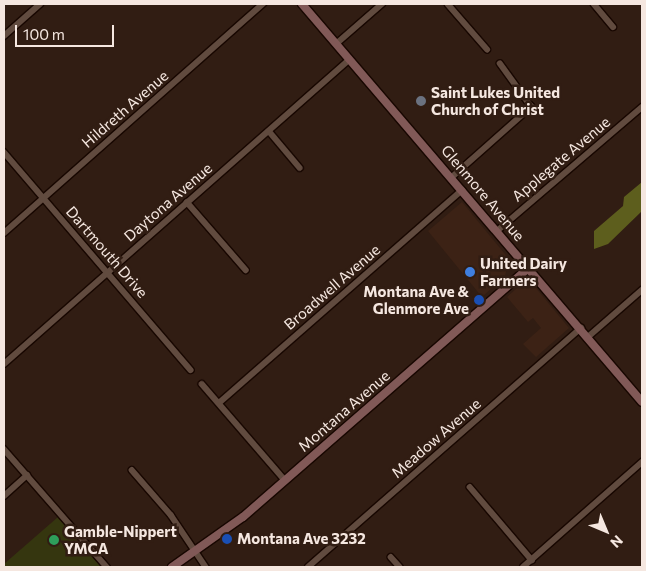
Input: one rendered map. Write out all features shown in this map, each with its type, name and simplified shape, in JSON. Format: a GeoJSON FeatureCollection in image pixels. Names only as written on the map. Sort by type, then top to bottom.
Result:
{"type":"FeatureCollection","features":[{"type":"Feature","properties":{"kind":"street"},"geometry":{"type":"LineString","coordinates":[[4,36],[40,4]]}},
{"type":"Feature","properties":{"kind":"street","name":"Hildreth Avenue"},"geometry":{"type":"LineString","coordinates":[[4,233],[263,4]]}},
{"type":"Feature","properties":{"kind":"street","name":"Glenmore Avenue"},"geometry":{"type":"LineString","coordinates":[[302,4],[581,328],[642,402]]}},
{"type":"Feature","properties":{"kind":"street"},"geometry":{"type":"LineString","coordinates":[[336,44],[382,4]]}},
{"type":"Feature","properties":{"kind":"street"},"geometry":{"type":"LineString","coordinates":[[448,4],[487,49]]}},
{"type":"Feature","properties":{"kind":"street"},"geometry":{"type":"LineString","coordinates":[[594,4],[613,26]]}},
{"type":"Feature","properties":{"kind":"street","name":"Daytona Avenue"},"geometry":{"type":"LineString","coordinates":[[4,364],[350,60]]}},
{"type":"Feature","properties":{"kind":"street"},"geometry":{"type":"LineString","coordinates":[[452,177],[531,107],[500,64]]}},
{"type":"Feature","properties":{"kind":"street","name":"Applegate Avenue"},"geometry":{"type":"LineString","coordinates":[[497,231],[642,107]]}},
{"type":"Feature","properties":{"kind":"street"},"geometry":{"type":"LineString","coordinates":[[269,131],[300,168]]}},
{"type":"Feature","properties":{"kind":"street","name":"Dartmouth Drive"},"geometry":{"type":"LineString","coordinates":[[4,152],[191,370]]}},
{"type":"Feature","properties":{"kind":"street","name":"Broadwell Avenue"},"geometry":{"type":"LineString","coordinates":[[219,404],[462,190]]}},
{"type":"Feature","properties":{"kind":"street"},"geometry":{"type":"LineString","coordinates":[[187,202],[246,270]]}},
{"type":"Feature","properties":{"kind":"street","name":"Montana Avenue"},"geometry":{"type":"LineString","coordinates":[[172,567],[243,517],[528,268]]}},
{"type":"Feature","properties":{"kind":"street"},"geometry":{"type":"LineString","coordinates":[[588,337],[642,290]]}},
{"type":"Feature","properties":{"kind":"street","name":"Meadow Avenue"},"geometry":{"type":"LineString","coordinates":[[308,567],[581,328]]}},
{"type":"Feature","properties":{"kind":"street"},"geometry":{"type":"LineString","coordinates":[[202,384],[285,480]]}},
{"type":"Feature","properties":{"kind":"street"},"geometry":{"type":"LineString","coordinates":[[4,449],[107,567]]}},
{"type":"Feature","properties":{"kind":"street"},"geometry":{"type":"LineString","coordinates":[[524,567],[642,462]]}},
{"type":"Feature","properties":{"kind":"street"},"geometry":{"type":"LineString","coordinates":[[132,470],[171,515],[206,567]]}},
{"type":"Feature","properties":{"kind":"street"},"geometry":{"type":"LineString","coordinates":[[4,496],[27,475]]}},
{"type":"Feature","properties":{"kind":"street"},"geometry":{"type":"LineString","coordinates":[[470,487],[532,560]]}},
{"type":"Feature","properties":{"kind":"street"},"geometry":{"type":"LineString","coordinates":[[391,557],[400,567]]}},
{"type":"Feature","properties":{"kind":"shaded area"},"geometry":{"type":"Polygon","coordinates":[[[642,182],[642,211],[608,244],[594,249],[594,231],[623,206],[624,197],[642,182]]]}},
{"type":"Feature","properties":{"kind":"shaded area"},"geometry":{"type":"Polygon","coordinates":[[[462,202],[509,259],[505,276],[482,297],[428,231],[462,202]]]}},
{"type":"Feature","properties":{"kind":"shaded area"},"geometry":{"type":"Polygon","coordinates":[[[525,281],[530,281],[569,328],[536,357],[523,344],[541,328],[533,318],[528,322],[507,297],[525,281]]]}},
{"type":"Feature","properties":{"kind":"shaded area","name":"Gamble-Nippert YMCA"},"geometry":{"type":"Polygon","coordinates":[[[58,517],[101,567],[4,567],[4,564],[58,517]]]}},
{"type":"Feature","properties":{"kind":"place","name":"Saint Lukes United Church of Christ"},"geometry":{"type":"Point","coordinates":[421,101]}},
{"type":"Feature","properties":{"kind":"place","name":"United Dairy Farmers"},"geometry":{"type":"Point","coordinates":[470,272]}},
{"type":"Feature","properties":{"kind":"place","name":"Montana Ave & Glenmore Ave"},"geometry":{"type":"Point","coordinates":[479,300]}},
{"type":"Feature","properties":{"kind":"place","name":"Montana Ave 3232"},"geometry":{"type":"Point","coordinates":[227,539]}},
{"type":"Feature","properties":{"kind":"place","name":"Gamble-Nippert YMCA"},"geometry":{"type":"Point","coordinates":[54,540]}}]}
